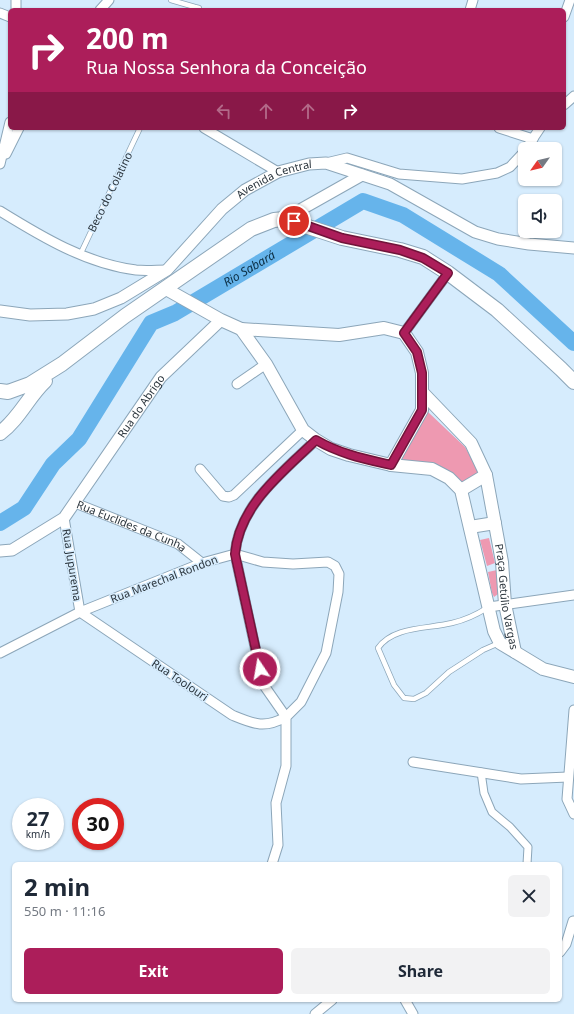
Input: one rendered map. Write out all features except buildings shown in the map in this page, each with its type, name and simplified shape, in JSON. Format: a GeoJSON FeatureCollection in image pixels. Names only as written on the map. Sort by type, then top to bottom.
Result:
{"type":"FeatureCollection","features":[{"type":"Feature","properties":{"kind":"main road"},"geometry":{"type":"LineString","coordinates":[[20,410],[3,390],[30,384],[62,364],[125,316],[171,292],[251,229],[274,220],[284,219],[304,224],[342,238],[400,250],[423,258],[448,273],[497,310],[574,382]]}},
{"type":"Feature","properties":{"kind":"main road"},"geometry":{"type":"LineString","coordinates":[[171,292],[221,320],[241,329],[267,329],[339,335],[384,328],[404,333],[417,352],[422,373],[422,410],[391,465]]}},
{"type":"Feature","properties":{"kind":"main road"},"geometry":{"type":"LineString","coordinates":[[241,329],[266,364],[303,430],[331,449],[391,465],[432,469],[449,478],[460,490],[486,474]]}},
{"type":"Feature","properties":{"kind":"main road"},"geometry":{"type":"LineString","coordinates":[[256,350],[267,329]]}},
{"type":"Feature","properties":{"kind":"main road"},"geometry":{"type":"LineString","coordinates":[[0,433],[12,424],[34,390],[62,364]]}},
{"type":"Feature","properties":{"kind":"main road","name":"Praça Getúlio Vargas"},"geometry":{"type":"LineString","coordinates":[[423,393],[471,443],[486,474],[502,562],[505,604],[515,652]]}},
{"type":"Feature","properties":{"kind":"main road","name":"Praça Getúlio Vargas"},"geometry":{"type":"LineString","coordinates":[[460,490],[494,631],[500,642],[515,652]]}},
{"type":"Feature","properties":{"kind":"main road"},"geometry":{"type":"LineString","coordinates":[[470,527],[495,523]]}},
{"type":"Feature","properties":{"kind":"main road"},"geometry":{"type":"LineString","coordinates":[[515,652],[543,669],[574,677]]}},
{"type":"Feature","properties":{"kind":"street"},"geometry":{"type":"LineString","coordinates":[[102,8],[109,0]]}},
{"type":"Feature","properties":{"kind":"street"},"geometry":{"type":"LineString","coordinates":[[566,11],[570,0]]}},
{"type":"Feature","properties":{"kind":"street"},"geometry":{"type":"LineString","coordinates":[[566,103],[574,96]]}},
{"type":"Feature","properties":{"kind":"street"},"geometry":{"type":"LineString","coordinates":[[0,165],[8,130]]}},
{"type":"Feature","properties":{"kind":"street"},"geometry":{"type":"LineString","coordinates":[[0,165],[18,130]]}},
{"type":"Feature","properties":{"kind":"street"},"geometry":{"type":"LineString","coordinates":[[207,130],[278,172]]}},
{"type":"Feature","properties":{"kind":"street"},"geometry":{"type":"LineString","coordinates":[[505,130],[533,139]]}},
{"type":"Feature","properties":{"kind":"street"},"geometry":{"type":"LineString","coordinates":[[531,142],[539,130]]}},
{"type":"Feature","properties":{"kind":"street"},"geometry":{"type":"LineString","coordinates":[[326,164],[347,158],[399,174],[462,179],[497,173],[510,167],[518,158]]}},
{"type":"Feature","properties":{"kind":"street","name":"Avenida Central"},"geometry":{"type":"LineString","coordinates":[[0,311],[30,315],[67,314],[94,309],[121,298],[167,270],[222,209],[245,190],[278,172],[309,164],[326,164],[390,184],[475,232],[498,239],[529,244],[574,248]]}},
{"type":"Feature","properties":{"kind":"street"},"geometry":{"type":"LineString","coordinates":[[284,219],[362,175]]}},
{"type":"Feature","properties":{"kind":"street"},"geometry":{"type":"LineString","coordinates":[[0,211],[80,255],[103,264],[137,270],[167,270]]}},
{"type":"Feature","properties":{"kind":"street"},"geometry":{"type":"LineString","coordinates":[[404,333],[448,273]]}},
{"type":"Feature","properties":{"kind":"street","name":"Rua do Abrigo"},"geometry":{"type":"LineString","coordinates":[[75,503],[161,377],[221,320]]}},
{"type":"Feature","properties":{"kind":"street"},"geometry":{"type":"LineString","coordinates":[[237,384],[266,364]]}},
{"type":"Feature","properties":{"kind":"street"},"geometry":{"type":"LineString","coordinates":[[200,469],[223,496],[229,497],[234,495],[303,430]]}},
{"type":"Feature","properties":{"kind":"street"},"geometry":{"type":"LineString","coordinates":[[273,862],[278,845],[276,803],[286,766],[286,718],[263,684],[235,554],[236,537],[247,514],[268,485],[316,440]]}},
{"type":"Feature","properties":{"kind":"street","name":"Rua Euclides da Cunha"},"geometry":{"type":"LineString","coordinates":[[0,551],[12,550],[64,518],[75,503],[178,544],[202,563]]}},
{"type":"Feature","properties":{"kind":"street","name":"Rua Jupurema"},"geometry":{"type":"LineString","coordinates":[[64,518],[80,612]]}},
{"type":"Feature","properties":{"kind":"street"},"geometry":{"type":"LineString","coordinates":[[235,554],[263,562],[293,564],[328,562],[335,566],[339,574],[338,592],[326,652],[301,702],[286,718]]}},
{"type":"Feature","properties":{"kind":"street","name":"Rua Marechal Rondon"},"geometry":{"type":"LineString","coordinates":[[0,653],[80,612],[202,563],[235,554]]}},
{"type":"Feature","properties":{"kind":"street"},"geometry":{"type":"LineString","coordinates":[[488,607],[574,595]]}},
{"type":"Feature","properties":{"kind":"street","name":"Rua Toolouri"},"geometry":{"type":"LineString","coordinates":[[80,612],[232,715],[257,725],[274,724],[286,718]]}},
{"type":"Feature","properties":{"kind":"street"},"geometry":{"type":"LineString","coordinates":[[574,710],[567,799],[574,814]]}},
{"type":"Feature","properties":{"kind":"street"},"geometry":{"type":"LineString","coordinates":[[413,762],[521,779],[568,777]]}},
{"type":"Feature","properties":{"kind":"street"},"geometry":{"type":"LineString","coordinates":[[480,772],[484,793],[492,812],[528,847],[527,862]]}},
{"type":"Feature","properties":{"kind":"street"},"geometry":{"type":"LineString","coordinates":[[562,949],[566,944],[573,918]]}},
{"type":"Feature","properties":{"kind":"street"},"geometry":{"type":"LineString","coordinates":[[315,1014],[330,1002]]}},
{"type":"Feature","properties":{"kind":"street"},"geometry":{"type":"LineString","coordinates":[[406,1002],[413,1014]]}},
{"type":"Feature","properties":{"kind":"lane"},"geometry":{"type":"LineString","coordinates":[[171,0],[199,8]]}},
{"type":"Feature","properties":{"kind":"lane","name":"Beco do Colatino"},"geometry":{"type":"LineString","coordinates":[[80,255],[139,130]]}},
{"type":"Feature","properties":{"kind":"lane"},"geometry":{"type":"LineString","coordinates":[[488,607],[470,618],[452,623],[398,633],[383,640],[378,648],[394,685],[404,698],[414,699],[426,693],[448,672],[483,650],[500,642]]}},
{"type":"Feature","properties":{"kind":"shaded area"},"geometry":{"type":"Polygon","coordinates":[[[428,412],[465,447],[479,472],[461,487],[431,465],[399,459],[428,412]]]}},
{"type":"Feature","properties":{"kind":"shaded area"},"geometry":{"type":"Polygon","coordinates":[[[489,538],[495,563],[487,566],[480,540],[489,538]]]}},
{"type":"Feature","properties":{"kind":"shaded area"},"geometry":{"type":"Polygon","coordinates":[[[497,570],[498,594],[494,597],[488,572],[497,570]]]}},
{"type":"Feature","properties":{"kind":"waterway","name":"Rio Sabará"},"geometry":{"type":"LineString","coordinates":[[0,523],[24,508],[53,464],[79,439],[151,323],[175,313],[363,201],[403,215],[499,274],[574,343]]}},
{"type":"Feature","properties":{"kind":"route"},"geometry":{"type":"LineString","coordinates":[[260,669],[235,554],[236,537],[247,514],[268,485],[316,440],[331,449],[391,465],[422,410],[422,373],[417,352],[404,333],[448,273],[423,258],[400,250],[342,238],[294,221]]}}]}
